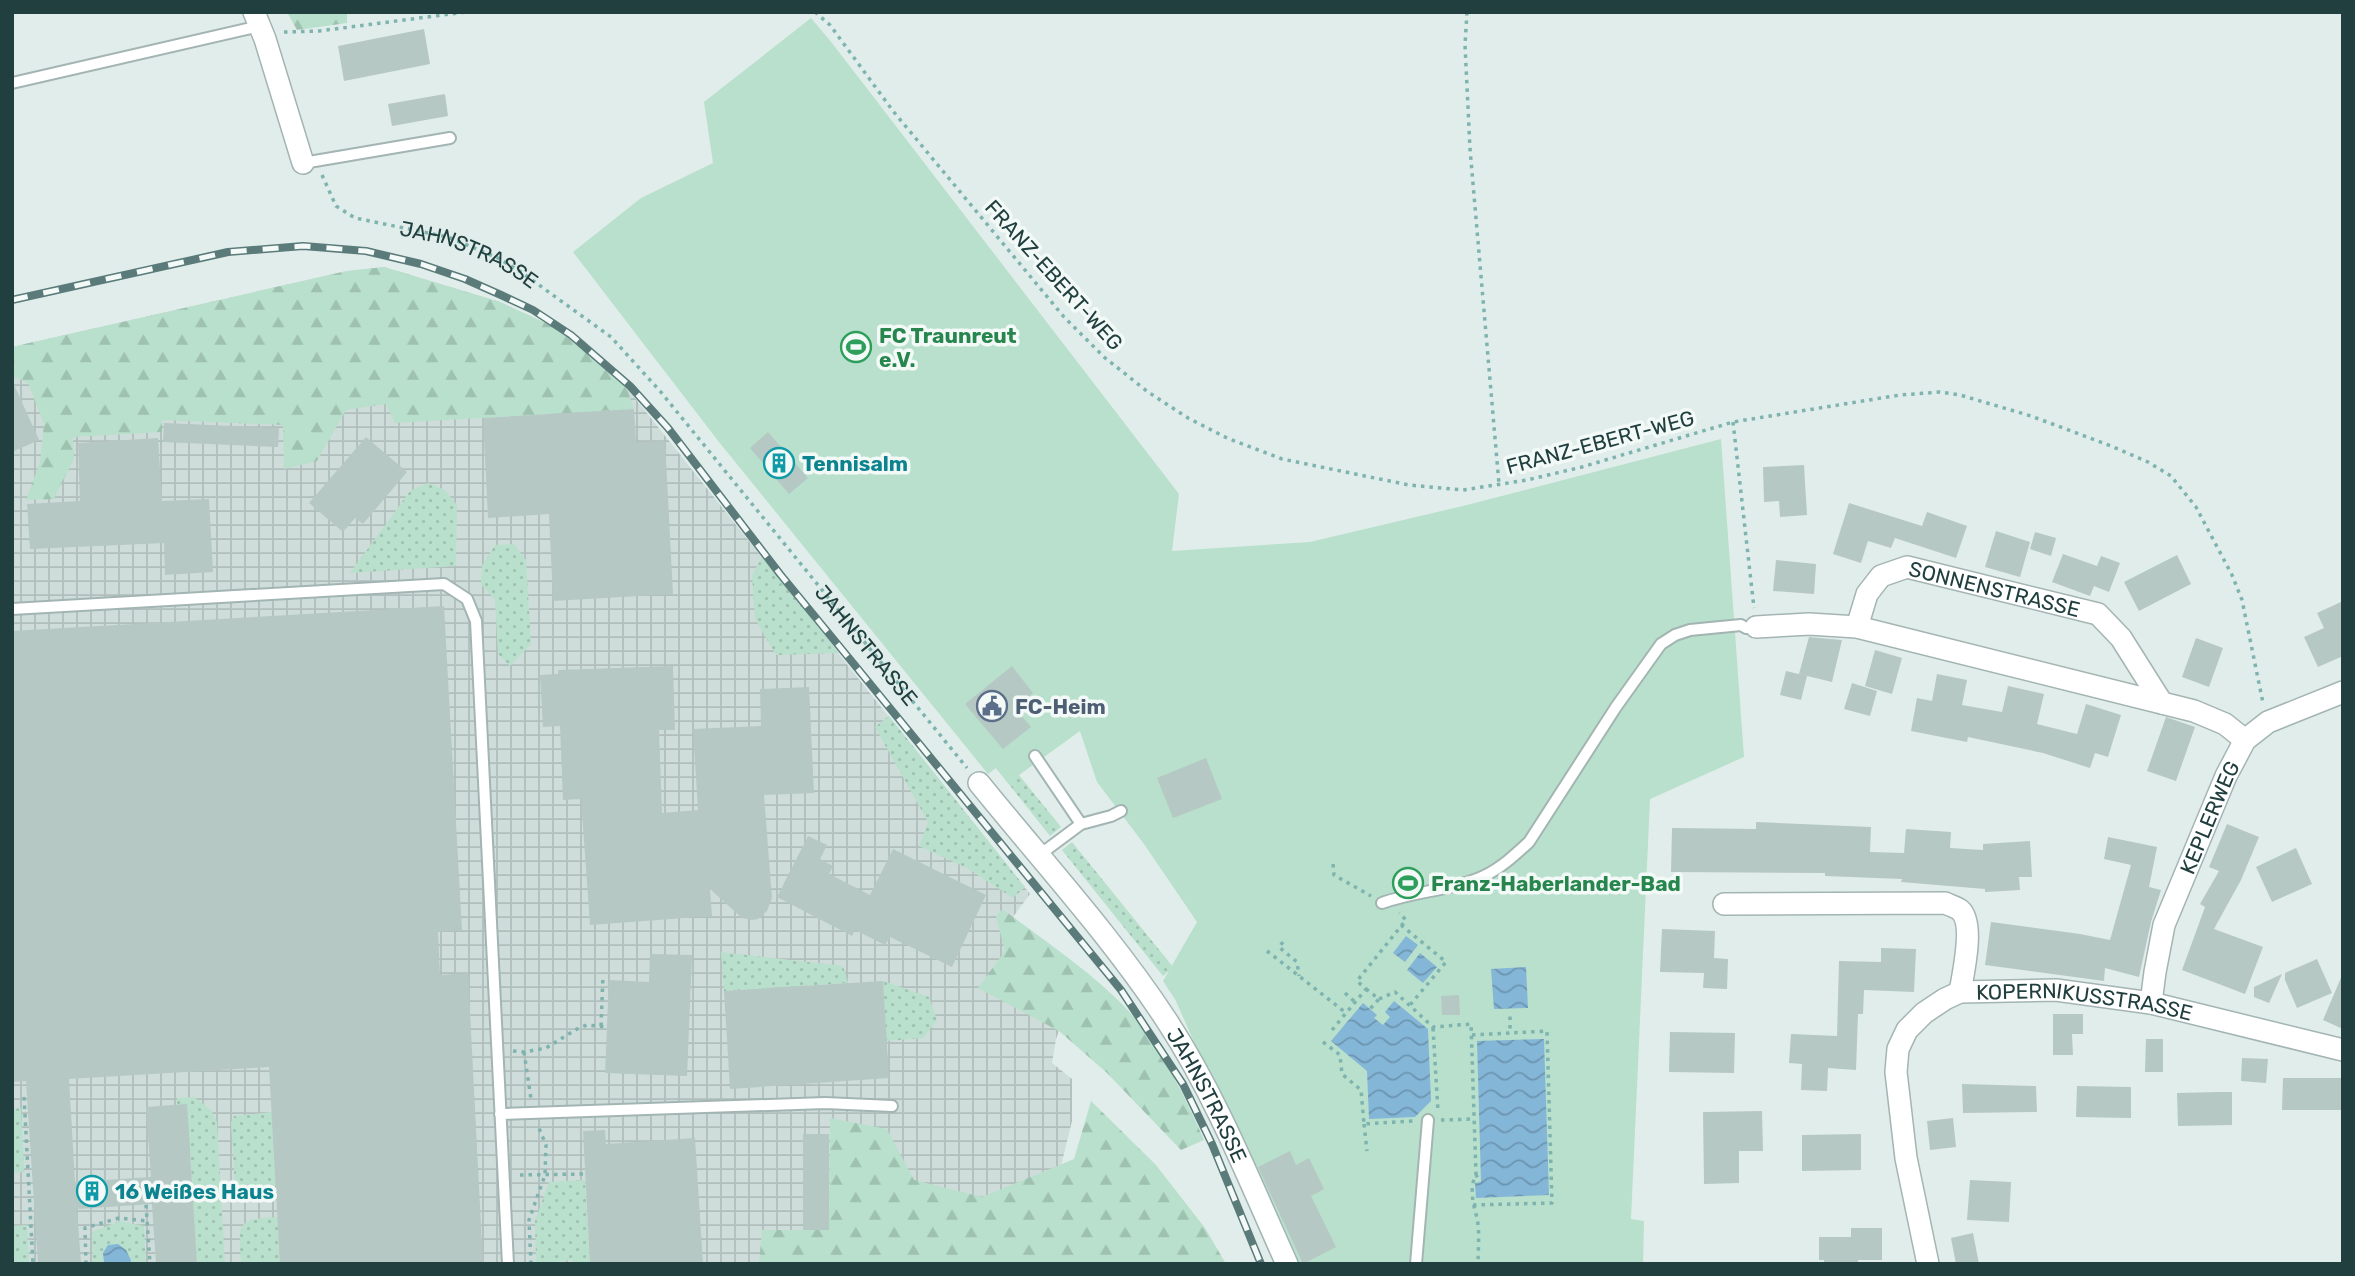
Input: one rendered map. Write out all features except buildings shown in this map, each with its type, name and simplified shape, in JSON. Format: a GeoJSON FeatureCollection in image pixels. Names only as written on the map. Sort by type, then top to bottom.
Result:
{"type":"FeatureCollection","features":[{"type":"Feature","properties":{"kind":"street"},"geometry":{"type":"LineString","coordinates":[[257,19],[311,165]]}},
{"type":"Feature","properties":{"kind":"street","name":"SONNENSTRASSE"},"geometry":{"type":"LineString","coordinates":[[1857,627],[1867,594],[1881,576],[1907,567],[2098,614],[2121,638],[2162,703]]}},
{"type":"Feature","properties":{"kind":"street"},"geometry":{"type":"LineString","coordinates":[[1756,627],[1809,624],[1857,627],[2194,711],[2225,724],[2245,740]]}},
{"type":"Feature","properties":{"kind":"street","name":"KEPLERWEG"},"geometry":{"type":"LineString","coordinates":[[2151,1003],[2164,925],[2226,776],[2245,740],[2268,722],[2343,692]]}},
{"type":"Feature","properties":{"kind":"street","name":"JAHNSTRASSE"},"geometry":{"type":"LineString","coordinates":[[979,783],[1138,980],[1173,1031],[1229,1134],[1287,1264]]}},
{"type":"Feature","properties":{"kind":"street"},"geometry":{"type":"LineString","coordinates":[[1724,904],[1945,903],[1961,911],[1967,922],[1968,934],[1960,992]]}},
{"type":"Feature","properties":{"kind":"street","name":"KOPERNIKUSSTRASSE"},"geometry":{"type":"LineString","coordinates":[[1928,1264],[1906,1158],[1896,1072],[1898,1049],[1907,1030],[1924,1013],[1945,999],[1960,992],[2056,990],[2151,1003],[2343,1050]]}},
{"type":"Feature","properties":{"kind":"lane"},"geometry":{"type":"LineString","coordinates":[[12,83],[257,19]]}},
{"type":"Feature","properties":{"kind":"lane"},"geometry":{"type":"LineString","coordinates":[[311,165],[450,138]]}},
{"type":"Feature","properties":{"kind":"lane"},"geometry":{"type":"LineString","coordinates":[[12,609],[444,584],[467,599],[476,621],[508,1264]]}},
{"type":"Feature","properties":{"kind":"lane"},"geometry":{"type":"LineString","coordinates":[[1382,903],[1471,881],[1509,860],[1529,842],[1661,644],[1690,630],[1741,625],[1746,628],[1756,627]]}},
{"type":"Feature","properties":{"kind":"lane"},"geometry":{"type":"LineString","coordinates":[[1035,756],[1081,824]]}},
{"type":"Feature","properties":{"kind":"lane"},"geometry":{"type":"LineString","coordinates":[[1038,856],[1081,824],[1121,811]]}},
{"type":"Feature","properties":{"kind":"lane"},"geometry":{"type":"LineString","coordinates":[[500,1114],[825,1103],[892,1106]]}},
{"type":"Feature","properties":{"kind":"lane"},"geometry":{"type":"LineString","coordinates":[[1416,1264],[1428,1120]]}},
{"type":"Feature","properties":{"kind":"path"},"geometry":{"type":"LineString","coordinates":[[284,32],[319,31],[466,12]]}},
{"type":"Feature","properties":{"kind":"path","name":"FRANZ-EBERT-WEG"},"geometry":{"type":"LineString","coordinates":[[815,12],[830,25],[893,111],[1064,317],[1104,357],[1148,392],[1227,439],[1282,460],[1389,482],[1443,490],[1463,490],[1527,480],[1582,467],[1733,422],[1900,394],[1940,392],[1960,395],[2031,416],[2111,446],[2160,468],[2171,476],[2188,496],[2232,575],[2242,600],[2268,722]]}},
{"type":"Feature","properties":{"kind":"path"},"geometry":{"type":"LineString","coordinates":[[1467,12],[1465,45],[1470,149],[1499,484]]}},
{"type":"Feature","properties":{"kind":"path","name":"JAHNSTRASSE"},"geometry":{"type":"LineString","coordinates":[[311,165],[336,206],[355,218],[448,237],[498,258],[577,310],[611,337],[660,391],[979,783]]}},
{"type":"Feature","properties":{"kind":"path"},"geometry":{"type":"LineString","coordinates":[[1733,422],[1756,627]]}},
{"type":"Feature","properties":{"kind":"path"},"geometry":{"type":"LineString","coordinates":[[1333,864],[1334,875],[1406,919],[1357,981],[1379,999]]}},
{"type":"Feature","properties":{"kind":"path"},"geometry":{"type":"LineString","coordinates":[[1401,925],[1446,962],[1410,1005]]}},
{"type":"Feature","properties":{"kind":"path"},"geometry":{"type":"LineString","coordinates":[[1283,942],[1279,947],[1297,962],[1299,976]]}},
{"type":"Feature","properties":{"kind":"path"},"geometry":{"type":"LineString","coordinates":[[1268,951],[1346,1013]]}},
{"type":"Feature","properties":{"kind":"path"},"geometry":{"type":"LineString","coordinates":[[601,1026],[603,975]]}},
{"type":"Feature","properties":{"kind":"path"},"geometry":{"type":"LineString","coordinates":[[1332,1030],[1366,989]]}},
{"type":"Feature","properties":{"kind":"path"},"geometry":{"type":"LineString","coordinates":[[1370,1009],[1379,999],[1395,992],[1433,1027],[1439,1120],[1474,1119]]}},
{"type":"Feature","properties":{"kind":"path"},"geometry":{"type":"LineString","coordinates":[[1345,993],[1355,1002]]}},
{"type":"Feature","properties":{"kind":"path"},"geometry":{"type":"LineString","coordinates":[[1510,1016],[1510,1033]]}},
{"type":"Feature","properties":{"kind":"path"},"geometry":{"type":"LineString","coordinates":[[1433,1027],[1471,1024],[1476,1174],[1479,1182]]}},
{"type":"Feature","properties":{"kind":"path"},"geometry":{"type":"LineString","coordinates":[[497,1050],[524,1052],[546,1048],[587,1025],[607,1027]]}},
{"type":"Feature","properties":{"kind":"path"},"geometry":{"type":"LineString","coordinates":[[1472,1035],[1547,1031],[1552,1203],[1473,1205]]}},
{"type":"Feature","properties":{"kind":"path"},"geometry":{"type":"LineString","coordinates":[[1323,1041],[1340,1055],[1342,1074],[1362,1090],[1367,1151]]}},
{"type":"Feature","properties":{"kind":"path"},"geometry":{"type":"LineString","coordinates":[[524,1052],[533,1113],[546,1145],[545,1175],[529,1220],[530,1264]]}},
{"type":"Feature","properties":{"kind":"path"},"geometry":{"type":"LineString","coordinates":[[24,1097],[33,1264]]}},
{"type":"Feature","properties":{"kind":"path"},"geometry":{"type":"LineString","coordinates":[[1364,1124],[1428,1120]]}},
{"type":"Feature","properties":{"kind":"path"},"geometry":{"type":"LineString","coordinates":[[504,1176],[585,1174]]}},
{"type":"Feature","properties":{"kind":"path"},"geometry":{"type":"LineString","coordinates":[[1476,1174],[1472,1183],[1473,1205],[1477,1218],[1478,1264]]}},
{"type":"Feature","properties":{"kind":"path"},"geometry":{"type":"LineString","coordinates":[[146,1205],[150,1264]]}},
{"type":"Feature","properties":{"kind":"path"},"geometry":{"type":"LineString","coordinates":[[86,1264],[85,1228],[119,1218],[147,1221]]}},
{"type":"Feature","properties":{"kind":"shaded area"},"geometry":{"type":"Polygon","coordinates":[[[384,267],[500,302],[565,332],[627,388],[1030,894],[1013,917],[1093,978],[1056,1039],[1052,1063],[1072,1079],[1072,1121],[1035,1264],[12,1264],[12,347],[347,271],[384,267]]]}},
{"type":"Feature","properties":{"kind":"green space"},"geometry":{"type":"Polygon","coordinates":[[[287,12],[347,12],[347,23],[297,30],[287,12]]]}},
{"type":"Feature","properties":{"kind":"green space"},"geometry":{"type":"Polygon","coordinates":[[[811,18],[1179,494],[1172,551],[1310,542],[1467,505],[1721,439],[1744,757],[1650,799],[1631,1219],[1644,1221],[1643,1264],[1299,1264],[1225,1113],[1176,1001],[1163,981],[1197,922],[1144,844],[1097,782],[1080,731],[1008,783],[996,768],[988,774],[719,442],[573,252],[641,198],[713,163],[704,102],[811,18]]]}},
{"type":"Feature","properties":{"kind":"green space"},"geometry":{"type":"Polygon","coordinates":[[[384,267],[500,302],[565,332],[627,388],[634,409],[395,423],[386,404],[346,410],[317,461],[284,469],[283,425],[162,420],[162,432],[73,437],[74,459],[54,499],[26,500],[40,462],[44,424],[28,383],[12,376],[12,347],[347,271],[384,267]]]}},
{"type":"Feature","properties":{"kind":"green space"},"geometry":{"type":"Polygon","coordinates":[[[428,483],[445,490],[457,505],[456,566],[350,573],[410,491],[428,483]]]}},
{"type":"Feature","properties":{"kind":"green space"},"geometry":{"type":"Polygon","coordinates":[[[514,544],[526,560],[531,644],[510,666],[498,654],[495,600],[481,584],[482,566],[495,545],[514,544]]]}},
{"type":"Feature","properties":{"kind":"green space"},"geometry":{"type":"Polygon","coordinates":[[[762,557],[839,653],[776,655],[755,619],[752,575],[762,557]]]}},
{"type":"Feature","properties":{"kind":"green space"},"geometry":{"type":"Polygon","coordinates":[[[889,716],[1025,887],[1013,898],[967,868],[919,846],[928,822],[875,727],[889,716]]]}},
{"type":"Feature","properties":{"kind":"green space"},"geometry":{"type":"Polygon","coordinates":[[[1006,759],[1061,827],[1050,836],[996,768],[1006,759]]]}},
{"type":"Feature","properties":{"kind":"green space"},"geometry":{"type":"Polygon","coordinates":[[[1072,842],[1173,967],[1163,976],[1062,850],[1072,842]]]}},
{"type":"Feature","properties":{"kind":"green space"},"geometry":{"type":"Polygon","coordinates":[[[1002,909],[1092,977],[1139,1023],[1175,1080],[1204,1140],[1181,1150],[1106,1072],[1059,1031],[978,988],[1005,951],[996,917],[1002,909]]]}},
{"type":"Feature","properties":{"kind":"green space"},"geometry":{"type":"Polygon","coordinates":[[[721,952],[843,966],[848,983],[724,991],[721,952]]]}},
{"type":"Feature","properties":{"kind":"green space"},"geometry":{"type":"Polygon","coordinates":[[[883,981],[929,997],[937,1020],[923,1038],[886,1041],[883,981]]]}},
{"type":"Feature","properties":{"kind":"green space"},"geometry":{"type":"Polygon","coordinates":[[[194,1097],[211,1110],[217,1122],[225,1264],[197,1264],[187,1105],[177,1105],[177,1098],[194,1097]]]}},
{"type":"Feature","properties":{"kind":"green space"},"geometry":{"type":"Polygon","coordinates":[[[1091,1101],[1156,1165],[1205,1228],[1226,1264],[759,1264],[762,1230],[829,1230],[830,1118],[887,1129],[914,1180],[982,1197],[1074,1159],[1091,1101]]]}},
{"type":"Feature","properties":{"kind":"green space"},"geometry":{"type":"Polygon","coordinates":[[[21,1108],[24,1172],[12,1173],[12,1109],[21,1108]]]}},
{"type":"Feature","properties":{"kind":"green space"},"geometry":{"type":"Polygon","coordinates":[[[272,1112],[277,1200],[252,1202],[241,1197],[235,1184],[231,1123],[234,1116],[272,1112]]]}},
{"type":"Feature","properties":{"kind":"green space"},"geometry":{"type":"Polygon","coordinates":[[[585,1180],[590,1264],[575,1264],[571,1260],[536,1264],[535,1221],[549,1182],[585,1180]]]}},
{"type":"Feature","properties":{"kind":"green space"},"geometry":{"type":"Polygon","coordinates":[[[278,1217],[280,1264],[241,1264],[242,1226],[253,1220],[278,1217]]]}},
{"type":"Feature","properties":{"kind":"green space"},"geometry":{"type":"Polygon","coordinates":[[[120,1221],[144,1226],[146,1264],[130,1264],[131,1260],[93,1264],[92,1232],[120,1221]]]}},
{"type":"Feature","properties":{"kind":"green space"},"geometry":{"type":"Polygon","coordinates":[[[27,1225],[29,1264],[12,1264],[12,1226],[27,1225]]]}},
{"type":"Feature","properties":{"kind":"water"},"geometry":{"type":"Polygon","coordinates":[[[1406,936],[1418,945],[1405,962],[1393,953],[1406,936]]]}},
{"type":"Feature","properties":{"kind":"water"},"geometry":{"type":"Polygon","coordinates":[[[1420,953],[1437,967],[1423,983],[1407,970],[1420,953]]]}},
{"type":"Feature","properties":{"kind":"water"},"geometry":{"type":"Polygon","coordinates":[[[1526,967],[1528,1008],[1494,1009],[1491,969],[1526,967]]]}},
{"type":"Feature","properties":{"kind":"water"},"geometry":{"type":"Polygon","coordinates":[[[1394,1001],[1428,1029],[1431,1101],[1415,1117],[1369,1119],[1367,1071],[1331,1041],[1363,1003],[1377,1015],[1374,1018],[1383,1025],[1390,1017],[1385,1012],[1394,1001]]]}},
{"type":"Feature","properties":{"kind":"water"},"geometry":{"type":"Polygon","coordinates":[[[1544,1039],[1549,1195],[1476,1198],[1475,1183],[1481,1182],[1477,1041],[1544,1039]]]}},
{"type":"Feature","properties":{"kind":"water"},"geometry":{"type":"Polygon","coordinates":[[[118,1244],[126,1250],[130,1264],[104,1262],[103,1253],[108,1245],[118,1244]]]}},
{"type":"Feature","properties":{"kind":"railway"},"geometry":{"type":"LineString","coordinates":[[12,300],[228,252],[303,246],[366,251],[421,264],[465,279],[533,310],[571,335],[630,386],[668,428],[780,574],[1121,990],[1183,1084],[1212,1144],[1261,1264]]}},
{"type":"Feature","properties":{"kind":"place","name":"FC Traunreut e.V."},"geometry":{"type":"Point","coordinates":[856,347]}},
{"type":"Feature","properties":{"kind":"place","name":"Tennisalm"},"geometry":{"type":"Point","coordinates":[779,463]}},
{"type":"Feature","properties":{"kind":"place","name":"FC-Heim"},"geometry":{"type":"Point","coordinates":[992,706]}},
{"type":"Feature","properties":{"kind":"place","name":"Franz-Haberlander-Bad"},"geometry":{"type":"Point","coordinates":[1408,883]}},
{"type":"Feature","properties":{"kind":"place","name":"16 Weißes Haus"},"geometry":{"type":"Point","coordinates":[92,1191]}}]}
